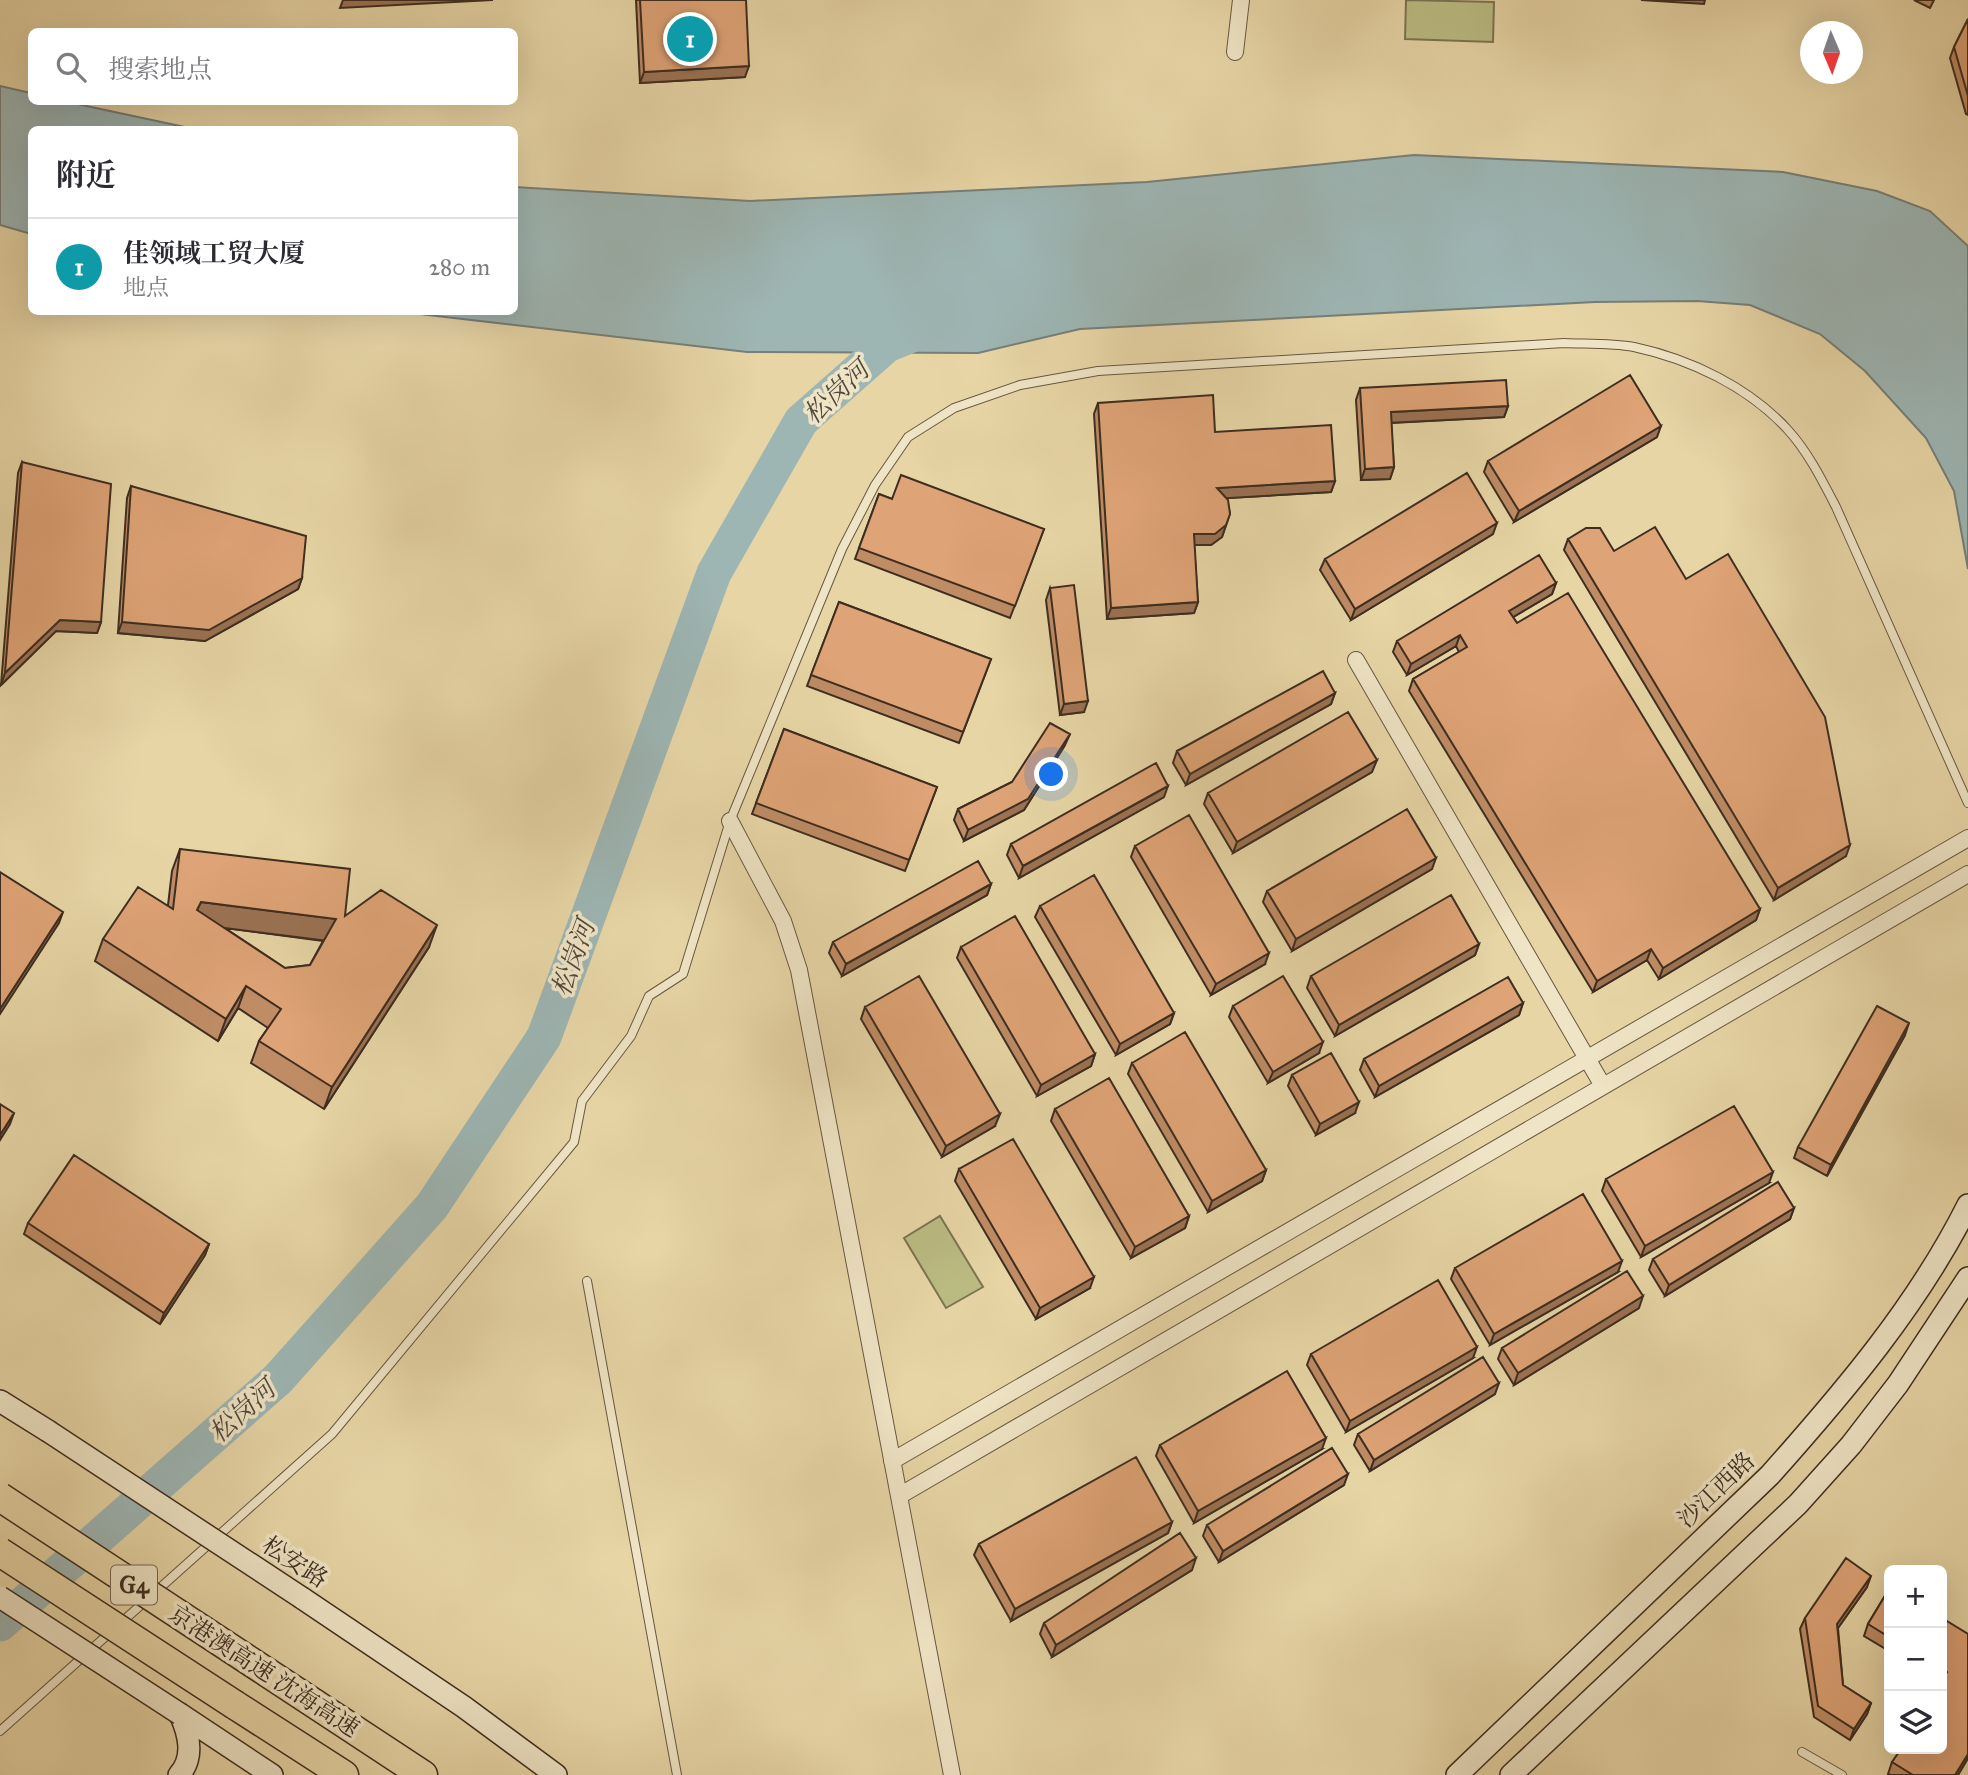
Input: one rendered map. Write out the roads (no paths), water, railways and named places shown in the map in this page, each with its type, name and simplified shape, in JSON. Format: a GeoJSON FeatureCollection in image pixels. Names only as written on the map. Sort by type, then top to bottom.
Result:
{"type":"FeatureCollection","features":[{"type":"Feature","properties":{"kind":"highway","name":"京港澳高速 沈海高速"},"geometry":{"type":"LineString","coordinates":[[0,1497],[422,1775]]}},
{"type":"Feature","properties":{"kind":"highway","name":"京港澳高速 沈海高速"},"geometry":{"type":"LineString","coordinates":[[0,1552],[344,1775]]}},
{"type":"Feature","properties":{"kind":"street"},"geometry":{"type":"LineString","coordinates":[[1235,52],[1241,0]]}},
{"type":"Feature","properties":{"kind":"street"},"geometry":{"type":"LineString","coordinates":[[1356,660],[1603,1086]]}},
{"type":"Feature","properties":{"kind":"street"},"geometry":{"type":"LineString","coordinates":[[730,821],[783,921],[799,971],[951,1775]]}},
{"type":"Feature","properties":{"kind":"street"},"geometry":{"type":"LineString","coordinates":[[892,1461],[1968,838]]}},
{"type":"Feature","properties":{"kind":"street"},"geometry":{"type":"LineString","coordinates":[[898,1496],[1968,874]]}},
{"type":"Feature","properties":{"kind":"street","name":"沙江西路"},"geometry":{"type":"LineString","coordinates":[[1457,1775],[1770,1475],[1868,1360],[1915,1293],[1968,1205]]}},
{"type":"Feature","properties":{"kind":"street"},"geometry":{"type":"LineString","coordinates":[[1511,1775],[1798,1504],[1851,1445],[1898,1384],[1968,1278]]}},
{"type":"Feature","properties":{"kind":"street","name":"松安路"},"geometry":{"type":"LineString","coordinates":[[0,1401],[302,1598],[464,1707],[556,1775]]}},
{"type":"Feature","properties":{"kind":"street"},"geometry":{"type":"LineString","coordinates":[[0,1597],[272,1775]]}},
{"type":"Feature","properties":{"kind":"street"},"geometry":{"type":"LineString","coordinates":[[179,1775],[188,1757],[190,1742],[180,1714]]}},
{"type":"Feature","properties":{"kind":"lane"},"geometry":{"type":"LineString","coordinates":[[0,1731],[332,1434],[574,1142],[582,1101],[631,1036],[649,996],[684,974],[730,821],[842,549],[874,485],[908,437],[954,408],[1020,385],[1098,371],[1564,343],[1633,347],[1701,368],[1758,403],[1788,430],[1816,468],[1968,803]]}},
{"type":"Feature","properties":{"kind":"lane"},"geometry":{"type":"LineString","coordinates":[[587,1281],[677,1775]]}},
{"type":"Feature","properties":{"kind":"lane"},"geometry":{"type":"LineString","coordinates":[[1802,1752],[1842,1775]]}},
{"type":"Feature","properties":{"kind":"water"},"geometry":{"type":"Polygon","coordinates":[[[0,86],[28,92],[28,105],[82,105],[180,126],[28,126],[28,233],[0,225],[0,86]]]}},
{"type":"Feature","properties":{"kind":"water"},"geometry":{"type":"Polygon","coordinates":[[[1414,155],[1783,172],[1877,191],[1930,211],[1968,246],[1968,569],[1954,491],[1926,438],[1865,371],[1820,334],[1750,305],[1697,301],[1595,302],[1080,329],[978,353],[747,352],[428,315],[518,315],[518,187],[750,201],[1147,182],[1414,155]]]}},
{"type":"Feature","properties":{"kind":"waterway","name":"松岗河"},"geometry":{"type":"LineString","coordinates":[[0,1624],[278,1379],[432,1206],[544,1037],[714,573],[801,421],[887,345],[919,332]]}},
{"type":"Feature","properties":{"kind":"place","name":"佳领域工贸大厦"},"geometry":{"type":"Point","coordinates":[690,39]}}]}
